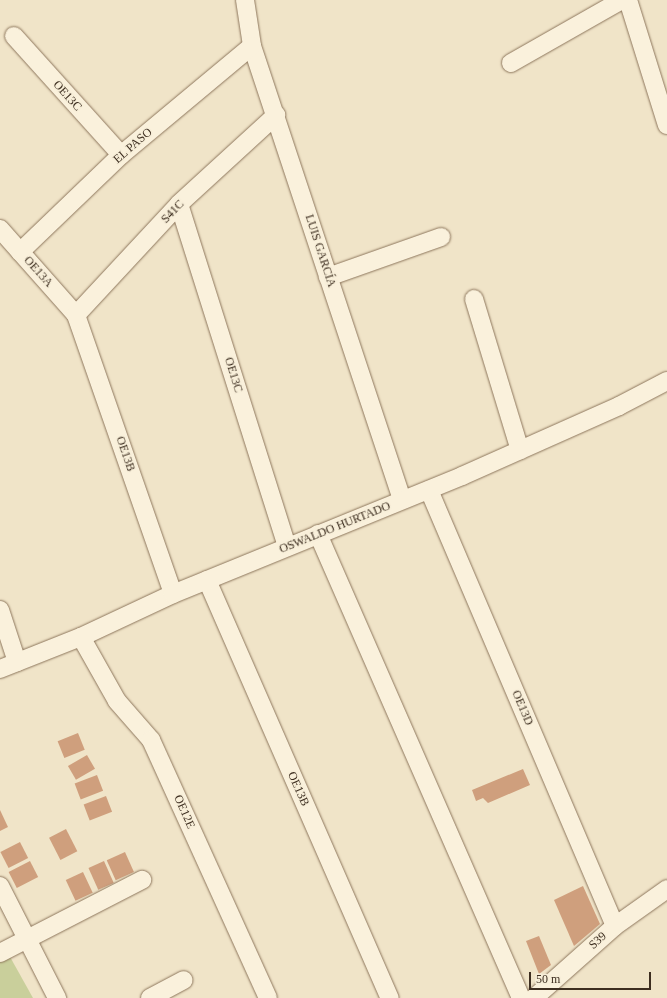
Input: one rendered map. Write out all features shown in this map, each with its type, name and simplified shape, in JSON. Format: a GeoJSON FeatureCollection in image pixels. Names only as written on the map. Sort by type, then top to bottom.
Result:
{"type":"FeatureCollection","features":[{"type":"Feature","properties":{"kind":"street","name":"LUIS GARCÍA"},"geometry":{"type":"LineString","coordinates":[[245,0],[252,46],[402,500]]}},
{"type":"Feature","properties":{"kind":"street"},"geometry":{"type":"LineString","coordinates":[[512,63],[622,0]]}},
{"type":"Feature","properties":{"kind":"street"},"geometry":{"type":"LineString","coordinates":[[628,0],[667,125]]}},
{"type":"Feature","properties":{"kind":"street","name":"OE13C"},"geometry":{"type":"LineString","coordinates":[[14,36],[121,155]]}},
{"type":"Feature","properties":{"kind":"street","name":"EL PASO"},"geometry":{"type":"LineString","coordinates":[[20,252],[121,155],[252,46]]}},
{"type":"Feature","properties":{"kind":"street","name":"S41C"},"geometry":{"type":"LineString","coordinates":[[76,315],[179,204],[276,115]]}},
{"type":"Feature","properties":{"kind":"street","name":"OE13C"},"geometry":{"type":"LineString","coordinates":[[179,204],[287,546]]}},
{"type":"Feature","properties":{"kind":"street","name":"OE13A"},"geometry":{"type":"LineString","coordinates":[[0,229],[76,315]]}},
{"type":"Feature","properties":{"kind":"street"},"geometry":{"type":"LineString","coordinates":[[328,277],[440,237]]}},
{"type":"Feature","properties":{"kind":"street"},"geometry":{"type":"LineString","coordinates":[[474,299],[520,450]]}},
{"type":"Feature","properties":{"kind":"street","name":"OE13B"},"geometry":{"type":"LineString","coordinates":[[76,315],[173,594]]}},
{"type":"Feature","properties":{"kind":"street","name":"OSWALDO HURTADO"},"geometry":{"type":"LineString","coordinates":[[0,669],[81,637],[173,594],[287,546],[429,490],[520,450],[667,381]]}},
{"type":"Feature","properties":{"kind":"street","name":"OE13D"},"geometry":{"type":"LineString","coordinates":[[429,490],[615,926]]}},
{"type":"Feature","properties":{"kind":"street"},"geometry":{"type":"LineString","coordinates":[[318,534],[520,998]]}},
{"type":"Feature","properties":{"kind":"street","name":"OE13B"},"geometry":{"type":"LineString","coordinates":[[207,580],[390,998]]}},
{"type":"Feature","properties":{"kind":"street"},"geometry":{"type":"LineString","coordinates":[[0,610],[17,662]]}},
{"type":"Feature","properties":{"kind":"street","name":"OE12E"},"geometry":{"type":"LineString","coordinates":[[81,637],[117,701],[151,740],[268,998]]}},
{"type":"Feature","properties":{"kind":"street"},"geometry":{"type":"LineString","coordinates":[[0,953],[142,880]]}},
{"type":"Feature","properties":{"kind":"street"},"geometry":{"type":"LineString","coordinates":[[0,886],[57,998]]}},
{"type":"Feature","properties":{"kind":"street","name":"S39"},"geometry":{"type":"LineString","coordinates":[[534,998],[615,926],[667,889]]}},
{"type":"Feature","properties":{"kind":"street"},"geometry":{"type":"LineString","coordinates":[[150,998],[184,980]]}},
{"type":"Feature","properties":{"kind":"green space"},"geometry":{"type":"Polygon","coordinates":[[[9,955],[33,998],[0,998],[0,959],[9,955]]]}},
{"type":"Feature","properties":{"kind":"building"},"geometry":{"type":"Polygon","coordinates":[[[78,733],[85,750],[64,758],[58,741],[78,733]]]}},
{"type":"Feature","properties":{"kind":"building"},"geometry":{"type":"Polygon","coordinates":[[[87,755],[95,769],[76,780],[68,766],[87,755]]]}},
{"type":"Feature","properties":{"kind":"building"},"geometry":{"type":"Polygon","coordinates":[[[523,769],[530,785],[488,803],[483,798],[476,801],[472,790],[523,769]]]}},
{"type":"Feature","properties":{"kind":"building"},"geometry":{"type":"Polygon","coordinates":[[[97,775],[103,791],[81,799],[75,784],[97,775]]]}},
{"type":"Feature","properties":{"kind":"building"},"geometry":{"type":"Polygon","coordinates":[[[106,796],[112,812],[90,820],[84,805],[106,796]]]}},
{"type":"Feature","properties":{"kind":"building"},"geometry":{"type":"Polygon","coordinates":[[[0,810],[8,827],[0,831],[0,810]]]}},
{"type":"Feature","properties":{"kind":"building"},"geometry":{"type":"Polygon","coordinates":[[[66,829],[77,851],[60,860],[49,838],[66,829]]]}},
{"type":"Feature","properties":{"kind":"building"},"geometry":{"type":"Polygon","coordinates":[[[20,842],[28,858],[9,868],[0,852],[20,842]]]}},
{"type":"Feature","properties":{"kind":"building"},"geometry":{"type":"Polygon","coordinates":[[[125,852],[134,872],[116,880],[107,860],[125,852]]]}},
{"type":"Feature","properties":{"kind":"building"},"geometry":{"type":"Polygon","coordinates":[[[30,861],[38,877],[17,888],[9,872],[30,861]]]}},
{"type":"Feature","properties":{"kind":"building"},"geometry":{"type":"Polygon","coordinates":[[[104,861],[114,883],[98,890],[88,868],[104,861]]]}},
{"type":"Feature","properties":{"kind":"building"},"geometry":{"type":"Polygon","coordinates":[[[83,872],[93,893],[76,901],[66,880],[83,872]]]}},
{"type":"Feature","properties":{"kind":"building"},"geometry":{"type":"Polygon","coordinates":[[[583,886],[600,924],[574,946],[554,900],[583,886]]]}},
{"type":"Feature","properties":{"kind":"building"},"geometry":{"type":"Polygon","coordinates":[[[539,936],[551,965],[539,974],[526,941],[539,936]]]}}]}
